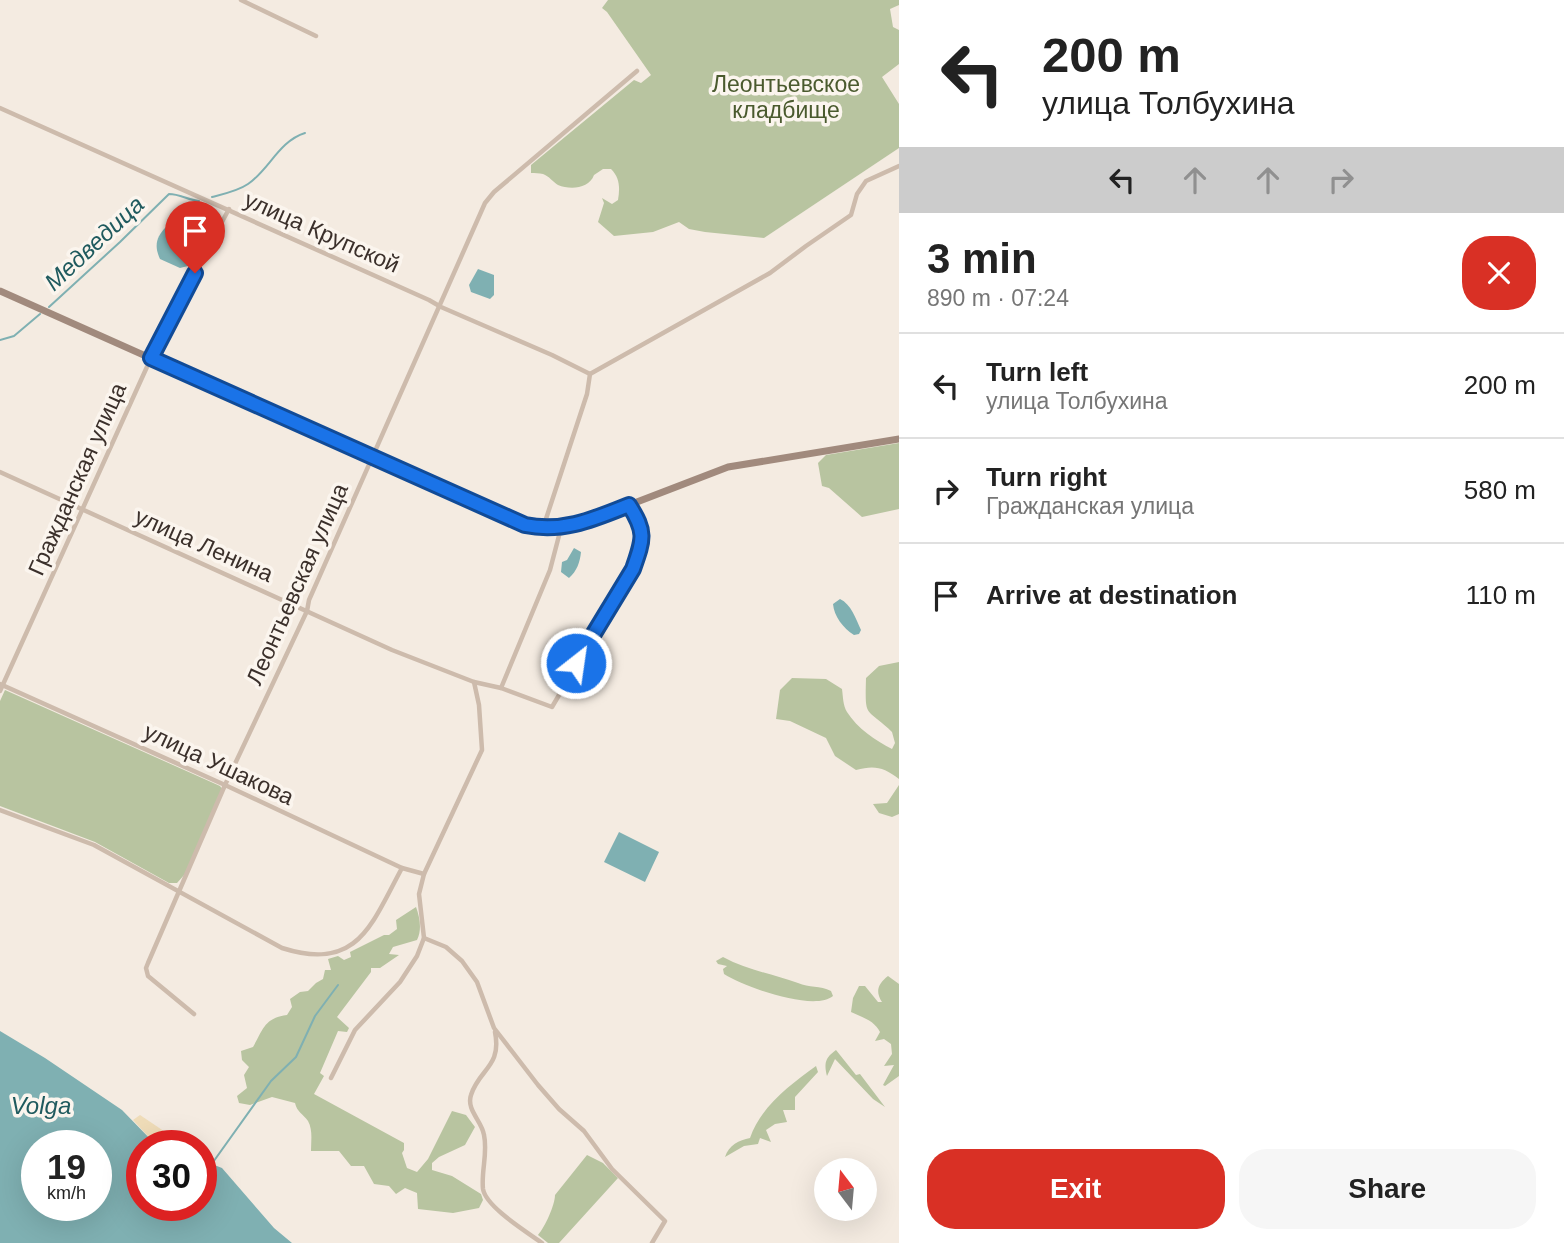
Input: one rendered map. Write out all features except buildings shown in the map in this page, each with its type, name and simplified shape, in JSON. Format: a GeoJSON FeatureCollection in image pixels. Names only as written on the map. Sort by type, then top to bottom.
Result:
{"type":"FeatureCollection","features":[{"type":"Feature","properties":{"kind":"main road"},"geometry":{"type":"LineString","coordinates":[[0,291],[520,523],[543,528],[577,525],[728,467],[899,439]]}},
{"type":"Feature","properties":{"kind":"street"},"geometry":{"type":"LineString","coordinates":[[242,0],[316,36]]}},
{"type":"Feature","properties":{"kind":"street","name":"Леонтьевская улица"},"geometry":{"type":"LineString","coordinates":[[194,1014],[146,972],[148,962],[225,785],[307,611],[309,600],[485,203],[494,192],[636,71]]}},
{"type":"Feature","properties":{"kind":"street","name":"улица Крупской"},"geometry":{"type":"LineString","coordinates":[[0,108],[590,374]]}},
{"type":"Feature","properties":{"kind":"street"},"geometry":{"type":"LineString","coordinates":[[543,528],[587,394],[590,374],[770,274],[851,215],[857,194],[866,181],[899,166]]}},
{"type":"Feature","properties":{"kind":"street","name":"Гражданская улица"},"geometry":{"type":"LineString","coordinates":[[1,687],[151,358],[229,209]]}},
{"type":"Feature","properties":{"kind":"street","name":"улица Ленина"},"geometry":{"type":"LineString","coordinates":[[0,472],[392,650],[552,708],[633,569],[643,530],[629,505]]}},
{"type":"Feature","properties":{"kind":"street"},"geometry":{"type":"LineString","coordinates":[[501,688],[550,570],[561,528]]}},
{"type":"Feature","properties":{"kind":"street"},"geometry":{"type":"LineString","coordinates":[[331,1078],[355,1030],[400,982],[424,938],[419,894],[424,874],[482,750],[479,705],[474,681]]}},
{"type":"Feature","properties":{"kind":"street","name":"улица Ушакова"},"geometry":{"type":"LineString","coordinates":[[1,687],[225,785],[402,868],[424,874]]}},
{"type":"Feature","properties":{"kind":"street"},"geometry":{"type":"LineString","coordinates":[[0,810],[94,845],[282,948],[305,954],[320,955],[343,951],[361,937],[402,868]]}},
{"type":"Feature","properties":{"kind":"street"},"geometry":{"type":"LineString","coordinates":[[424,938],[446,947],[473,975],[497,1040],[495,1056],[470,1100],[484,1136],[483,1189],[489,1202],[542,1243]]}},
{"type":"Feature","properties":{"kind":"street"},"geometry":{"type":"LineString","coordinates":[[494,1028],[544,1093],[584,1131],[612,1169],[665,1220],[652,1243]]}},
{"type":"Feature","properties":{"kind":"green space","name":"Леонтьевское кладбище"},"geometry":{"type":"Polygon","coordinates":[[[608,0],[899,0],[899,5],[890,9],[893,27],[899,30],[899,64],[882,77],[899,104],[899,148],[764,238],[689,229],[679,222],[653,232],[614,236],[598,222],[604,203],[602,198],[612,204],[618,200],[619,183],[611,169],[603,169],[584,186],[573,188],[558,185],[543,174],[531,173],[531,165],[634,80],[641,83],[651,75],[602,8],[608,0]]]}},
{"type":"Feature","properties":{"kind":"green space"},"geometry":{"type":"Polygon","coordinates":[[[899,443],[899,509],[862,517],[829,488],[822,486],[818,463],[826,455],[899,443]]]}},
{"type":"Feature","properties":{"kind":"green space"},"geometry":{"type":"Polygon","coordinates":[[[899,662],[899,779],[879,768],[856,770],[835,756],[826,738],[790,721],[776,719],[780,690],[792,678],[826,679],[842,689],[843,701],[851,718],[873,738],[892,749],[895,743],[892,732],[868,711],[866,678],[879,666],[899,662]]]}},
{"type":"Feature","properties":{"kind":"green space"},"geometry":{"type":"Polygon","coordinates":[[[5,690],[220,786],[222,789],[185,874],[177,883],[169,883],[95,842],[0,806],[0,701],[5,690]]]}},
{"type":"Feature","properties":{"kind":"green space"},"geometry":{"type":"Polygon","coordinates":[[[899,785],[899,814],[892,817],[879,813],[873,804],[887,803],[899,785]]]}},
{"type":"Feature","properties":{"kind":"green space"},"geometry":{"type":"Polygon","coordinates":[[[416,907],[420,924],[417,940],[393,947],[389,954],[399,955],[380,968],[371,968],[371,972],[337,1017],[349,1028],[347,1032],[338,1031],[320,1073],[324,1076],[314,1094],[404,1143],[402,1153],[407,1168],[417,1172],[428,1159],[452,1111],[466,1115],[475,1127],[465,1145],[439,1157],[432,1163],[432,1170],[452,1176],[481,1194],[483,1200],[479,1208],[453,1213],[418,1209],[417,1193],[405,1188],[396,1194],[389,1186],[374,1184],[364,1166],[351,1166],[339,1151],[311,1151],[310,1124],[295,1103],[272,1097],[250,1105],[239,1103],[237,1096],[247,1088],[244,1075],[249,1067],[242,1060],[241,1051],[253,1047],[269,1022],[287,1015],[292,1007],[290,999],[300,992],[308,991],[323,979],[325,970],[331,970],[328,959],[338,956],[344,960],[351,957],[350,952],[389,935],[397,929],[396,920],[416,907]]]}},
{"type":"Feature","properties":{"kind":"green space"},"geometry":{"type":"Polygon","coordinates":[[[723,957],[802,985],[827,989],[833,996],[811,1001],[762,991],[724,974],[723,969],[727,966],[716,961],[723,957]]]}},
{"type":"Feature","properties":{"kind":"green space"},"geometry":{"type":"Polygon","coordinates":[[[888,976],[899,984],[899,1076],[885,1086],[883,1085],[894,1065],[884,1066],[892,1054],[891,1044],[884,1039],[875,1041],[880,1032],[878,1028],[851,1012],[853,998],[859,986],[865,986],[878,1002],[882,1002],[879,988],[888,976]]]}},
{"type":"Feature","properties":{"kind":"green space"},"geometry":{"type":"Polygon","coordinates":[[[836,1050],[856,1075],[860,1074],[885,1107],[873,1099],[835,1059],[827,1076],[826,1061],[836,1050]]]}},
{"type":"Feature","properties":{"kind":"green space"},"geometry":{"type":"Polygon","coordinates":[[[816,1066],[818,1072],[795,1097],[795,1110],[783,1110],[787,1122],[775,1124],[766,1130],[771,1142],[760,1138],[758,1144],[744,1146],[725,1157],[735,1144],[750,1138],[761,1116],[777,1097],[816,1066]]]}},
{"type":"Feature","properties":{"kind":"green space"},"geometry":{"type":"Polygon","coordinates":[[[587,1155],[603,1163],[618,1178],[559,1243],[548,1243],[538,1235],[549,1216],[555,1195],[587,1155]]]}},
{"type":"Feature","properties":{"kind":"sand"},"geometry":{"type":"Polygon","coordinates":[[[140,1115],[162,1130],[142,1130],[133,1120],[140,1115]]]}},
{"type":"Feature","properties":{"kind":"water"},"geometry":{"type":"Polygon","coordinates":[[[166,227],[185,230],[199,241],[200,250],[192,265],[180,268],[160,259],[157,242],[166,227]]]}},
{"type":"Feature","properties":{"kind":"water"},"geometry":{"type":"Polygon","coordinates":[[[478,269],[494,275],[494,295],[490,299],[471,292],[469,285],[478,269]]]}},
{"type":"Feature","properties":{"kind":"water"},"geometry":{"type":"Polygon","coordinates":[[[574,548],[581,552],[581,556],[569,578],[561,572],[562,562],[567,560],[574,548]]]}},
{"type":"Feature","properties":{"kind":"water"},"geometry":{"type":"Polygon","coordinates":[[[840,599],[853,612],[861,630],[859,634],[850,632],[837,617],[833,604],[840,599]]]}},
{"type":"Feature","properties":{"kind":"water"},"geometry":{"type":"Polygon","coordinates":[[[619,832],[659,852],[645,882],[604,862],[619,832]]]}},
{"type":"Feature","properties":{"kind":"water","name":"Volga"},"geometry":{"type":"Polygon","coordinates":[[[0,1031],[122,1110],[141,1130],[126,1130],[126,1221],[217,1221],[217,1166],[222,1168],[274,1228],[292,1243],[0,1243],[0,1031]]]}},
{"type":"Feature","properties":{"kind":"waterway","name":"Медведица"},"geometry":{"type":"LineString","coordinates":[[212,197],[248,184],[288,142],[305,133]]}},
{"type":"Feature","properties":{"kind":"waterway","name":"Медведица"},"geometry":{"type":"LineString","coordinates":[[49,307],[169,194],[199,201]]}},
{"type":"Feature","properties":{"kind":"waterway","name":"Медведица"},"geometry":{"type":"LineString","coordinates":[[0,340],[14,336],[40,314]]}},
{"type":"Feature","properties":{"kind":"waterway"},"geometry":{"type":"LineString","coordinates":[[217,1157],[271,1081],[296,1057],[315,1016],[338,985]]}},
{"type":"Feature","properties":{"kind":"route"},"geometry":{"type":"LineString","coordinates":[[195,273],[151,358],[525,525],[569,527],[629,505],[643,530],[637,558],[576,663]]}}]}
